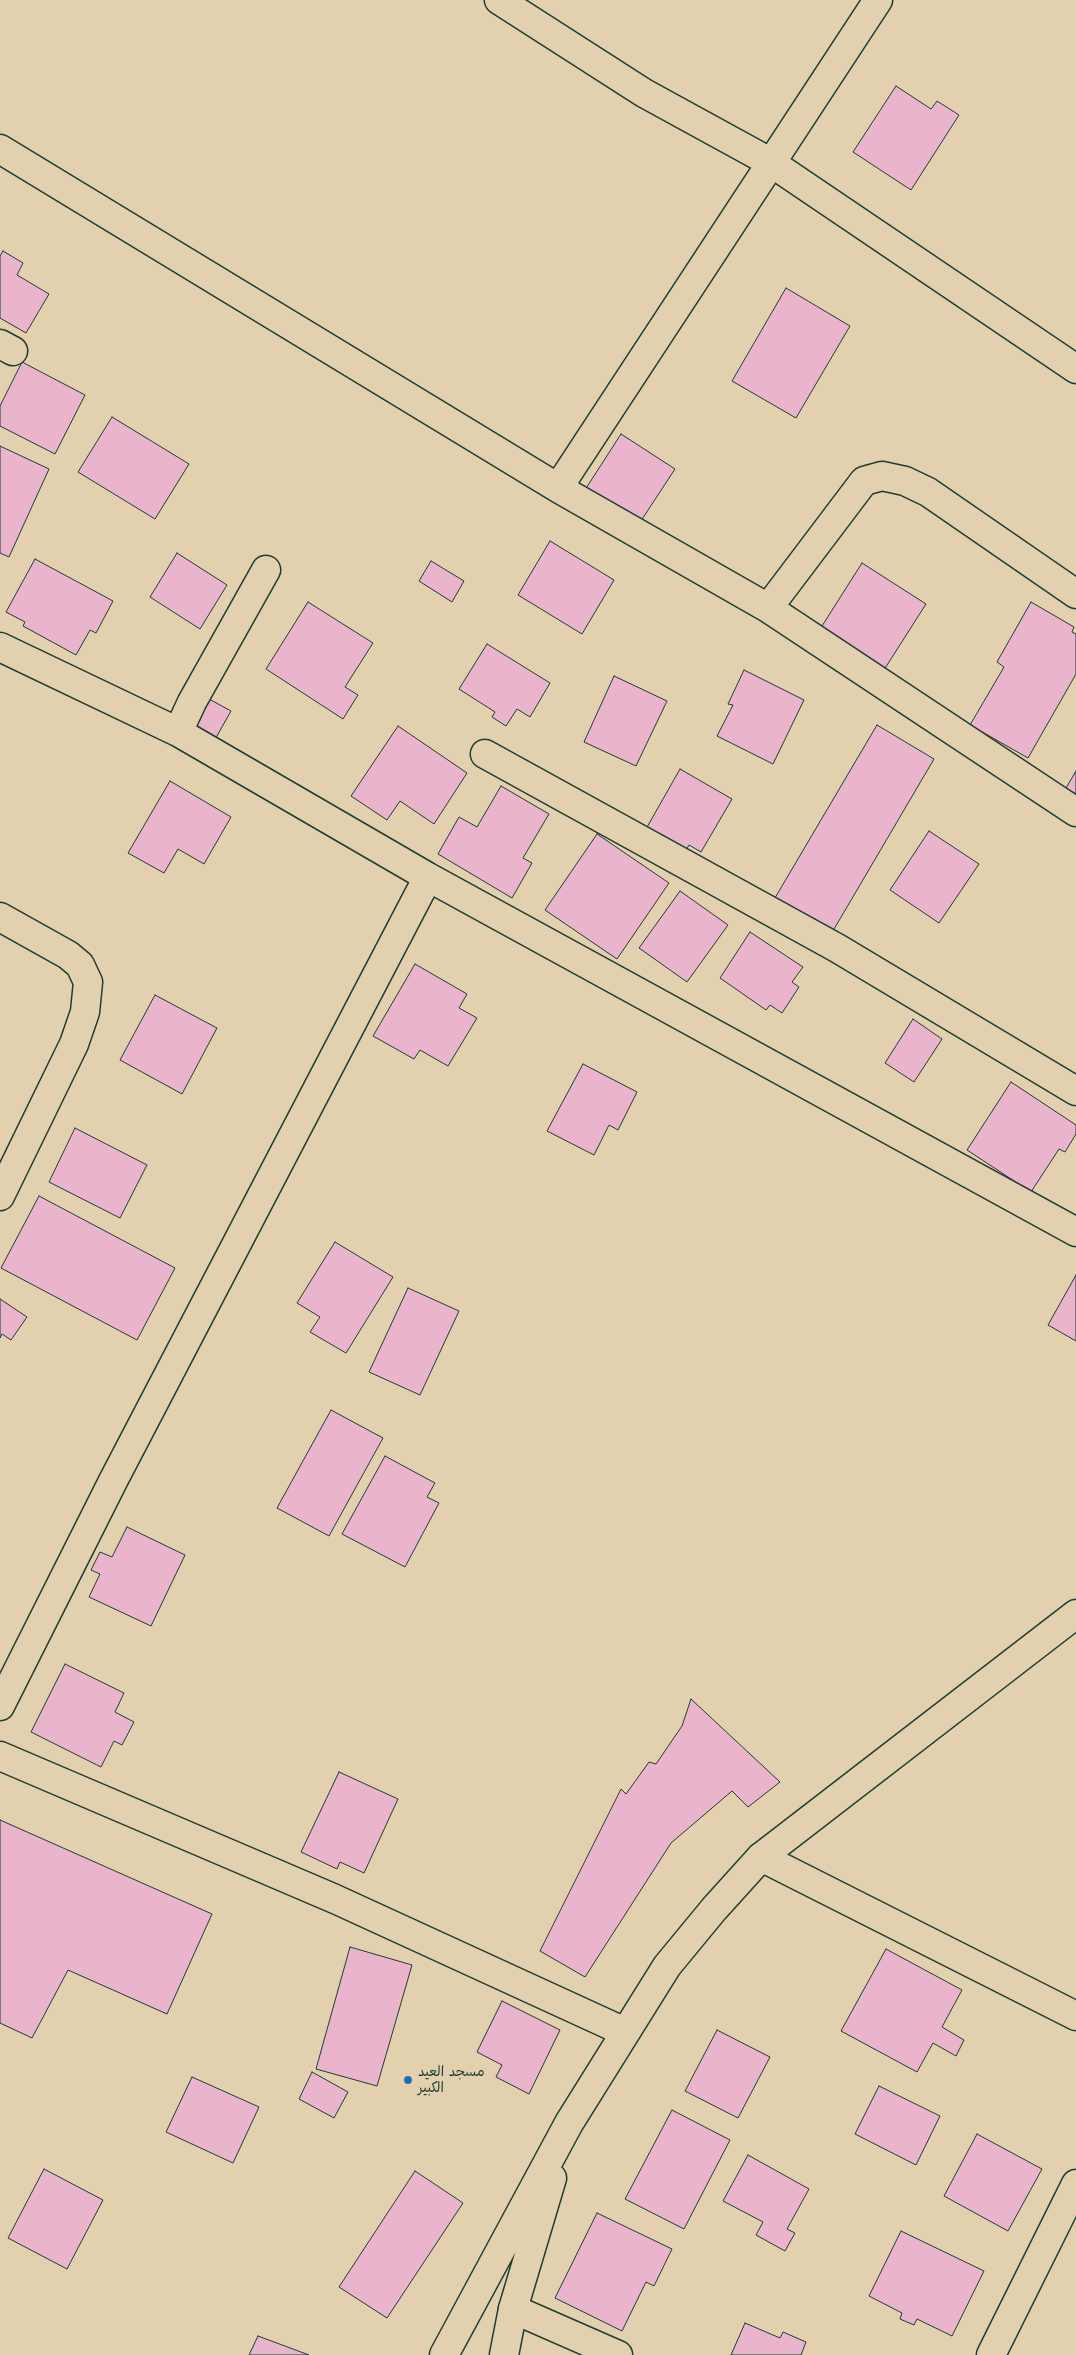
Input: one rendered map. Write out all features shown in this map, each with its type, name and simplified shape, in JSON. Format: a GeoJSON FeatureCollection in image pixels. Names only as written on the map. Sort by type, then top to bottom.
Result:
{"type":"FeatureCollection","features":[{"type":"Feature","properties":{"kind":"street"},"geometry":{"type":"LineString","coordinates":[[499,0],[644,93],[770,162],[1076,369]]}},
{"type":"Feature","properties":{"kind":"street"},"geometry":{"type":"LineString","coordinates":[[558,488],[878,0]]}},
{"type":"Feature","properties":{"kind":"street"},"geometry":{"type":"LineString","coordinates":[[0,149],[558,488],[768,608],[1076,812]]}},
{"type":"Feature","properties":{"kind":"street"},"geometry":{"type":"LineString","coordinates":[[768,608],[864,481],[882,476],[905,481],[928,492],[1076,594]]}},
{"type":"Feature","properties":{"kind":"street"},"geometry":{"type":"LineString","coordinates":[[178,732],[192,702],[266,570]]}},
{"type":"Feature","properties":{"kind":"street"},"geometry":{"type":"LineString","coordinates":[[0,647],[178,732],[428,877],[1076,1232]]}},
{"type":"Feature","properties":{"kind":"street"},"geometry":{"type":"LineString","coordinates":[[485,754],[838,948],[1076,1091]]}},
{"type":"Feature","properties":{"kind":"street"},"geometry":{"type":"LineString","coordinates":[[0,1706],[118,1473],[428,877]]}},
{"type":"Feature","properties":{"kind":"street"},"geometry":{"type":"LineString","coordinates":[[0,918],[68,955],[80,965],[88,982],[85,1012],[74,1044],[0,1196]]}},
{"type":"Feature","properties":{"kind":"street"},"geometry":{"type":"LineString","coordinates":[[444,2355],[569,2123],[667,1966],[761,1857],[1071,1624]]}},
{"type":"Feature","properties":{"kind":"street"},"geometry":{"type":"LineString","coordinates":[[0,1756],[335,1899],[625,2032]]}},
{"type":"Feature","properties":{"kind":"street"},"geometry":{"type":"LineString","coordinates":[[761,1857],[1076,2016]]}},
{"type":"Feature","properties":{"kind":"street"},"geometry":{"type":"LineString","coordinates":[[504,2355],[513,2309],[569,2123]]}},
{"type":"Feature","properties":{"kind":"street"},"geometry":{"type":"LineString","coordinates":[[991,2355],[1076,2184]]}},
{"type":"Feature","properties":{"kind":"street"},"geometry":{"type":"LineString","coordinates":[[513,2309],[618,2355]]}},
{"type":"Feature","properties":{"kind":"building"},"geometry":{"type":"Polygon","coordinates":[[[896,86],[931,109],[937,101],[959,115],[911,190],[853,152],[896,86]]]}},
{"type":"Feature","properties":{"kind":"building"},"geometry":{"type":"Polygon","coordinates":[[[3,251],[23,263],[17,275],[49,294],[26,333],[0,318],[0,256],[3,251]]]}},
{"type":"Feature","properties":{"kind":"building"},"geometry":{"type":"Polygon","coordinates":[[[786,288],[850,326],[796,418],[732,381],[786,288]]]}},
{"type":"Feature","properties":{"kind":"building"},"geometry":{"type":"Polygon","coordinates":[[[22,362],[85,395],[55,454],[0,426],[0,406],[22,362]]]}},
{"type":"Feature","properties":{"kind":"building"},"geometry":{"type":"Polygon","coordinates":[[[112,417],[189,464],[155,519],[78,472],[112,417]]]}},
{"type":"Feature","properties":{"kind":"building"},"geometry":{"type":"Polygon","coordinates":[[[621,434],[675,469],[635,530],[581,496],[621,434]]]}},
{"type":"Feature","properties":{"kind":"building"},"geometry":{"type":"Polygon","coordinates":[[[0,446],[49,469],[9,557],[0,553],[0,446]]]}},
{"type":"Feature","properties":{"kind":"building"},"geometry":{"type":"Polygon","coordinates":[[[550,541],[614,580],[582,634],[518,595],[550,541]]]}},
{"type":"Feature","properties":{"kind":"building"},"geometry":{"type":"Polygon","coordinates":[[[177,553],[227,585],[200,629],[150,597],[177,553]]]}},
{"type":"Feature","properties":{"kind":"building"},"geometry":{"type":"Polygon","coordinates":[[[35,559],[113,601],[96,633],[90,630],[76,655],[23,626],[25,622],[6,612],[35,559]]]}},
{"type":"Feature","properties":{"kind":"building"},"geometry":{"type":"Polygon","coordinates":[[[431,561],[464,581],[452,602],[419,581],[431,561]]]}},
{"type":"Feature","properties":{"kind":"building"},"geometry":{"type":"Polygon","coordinates":[[[862,563],[926,604],[882,673],[815,637],[862,563]]]}},
{"type":"Feature","properties":{"kind":"building"},"geometry":{"type":"Polygon","coordinates":[[[308,602],[373,643],[345,687],[358,695],[343,719],[266,669],[308,602]]]}},
{"type":"Feature","properties":{"kind":"building"},"geometry":{"type":"Polygon","coordinates":[[[1031,602],[1074,627],[1072,632],[1076,634],[1076,674],[1028,758],[970,725],[1004,667],[997,662],[1031,602]]]}},
{"type":"Feature","properties":{"kind":"building"},"geometry":{"type":"Polygon","coordinates":[[[487,644],[550,683],[530,717],[517,709],[506,726],[492,717],[495,712],[459,689],[487,644]]]}},
{"type":"Feature","properties":{"kind":"building"},"geometry":{"type":"Polygon","coordinates":[[[744,670],[804,700],[773,764],[717,736],[733,705],[728,704],[744,670]]]}},
{"type":"Feature","properties":{"kind":"building"},"geometry":{"type":"Polygon","coordinates":[[[614,676],[667,701],[636,766],[584,742],[614,676]]]}},
{"type":"Feature","properties":{"kind":"building"},"geometry":{"type":"Polygon","coordinates":[[[209,699],[231,711],[213,743],[191,731],[209,699]]]}},
{"type":"Feature","properties":{"kind":"building"},"geometry":{"type":"Polygon","coordinates":[[[877,725],[934,759],[827,941],[769,908],[877,725]]]}},
{"type":"Feature","properties":{"kind":"building"},"geometry":{"type":"Polygon","coordinates":[[[398,726],[467,773],[434,824],[400,801],[387,820],[351,796],[398,726]]]}},
{"type":"Feature","properties":{"kind":"building"},"geometry":{"type":"Polygon","coordinates":[[[680,769],[732,799],[701,852],[689,845],[681,859],[642,836],[680,769]]]}},
{"type":"Feature","properties":{"kind":"building"},"geometry":{"type":"Polygon","coordinates":[[[1076,771],[1076,794],[1066,788],[1076,771]]]}},
{"type":"Feature","properties":{"kind":"building"},"geometry":{"type":"Polygon","coordinates":[[[170,781],[231,817],[204,864],[178,849],[164,873],[128,853],[170,781]]]}},
{"type":"Feature","properties":{"kind":"building"},"geometry":{"type":"Polygon","coordinates":[[[501,786],[549,814],[523,858],[532,863],[512,898],[438,854],[459,817],[477,827],[501,786]]]}},
{"type":"Feature","properties":{"kind":"building"},"geometry":{"type":"Polygon","coordinates":[[[929,831],[979,864],[939,923],[890,890],[929,831]]]}},
{"type":"Feature","properties":{"kind":"building"},"geometry":{"type":"Polygon","coordinates":[[[597,834],[669,883],[617,959],[545,910],[597,834]]]}},
{"type":"Feature","properties":{"kind":"building"},"geometry":{"type":"Polygon","coordinates":[[[680,891],[728,925],[687,982],[639,948],[680,891]]]}},
{"type":"Feature","properties":{"kind":"building"},"geometry":{"type":"Polygon","coordinates":[[[750,932],[803,967],[792,982],[799,987],[782,1013],[770,1005],[766,1010],[720,978],[750,932]]]}},
{"type":"Feature","properties":{"kind":"building"},"geometry":{"type":"Polygon","coordinates":[[[415,964],[467,994],[459,1008],[477,1018],[448,1066],[420,1050],[414,1059],[373,1036],[415,964]]]}},
{"type":"Feature","properties":{"kind":"building"},"geometry":{"type":"Polygon","coordinates":[[[155,995],[217,1028],[182,1094],[120,1060],[155,995]]]}},
{"type":"Feature","properties":{"kind":"building"},"geometry":{"type":"Polygon","coordinates":[[[913,1019],[942,1039],[914,1082],[885,1063],[913,1019]]]}},
{"type":"Feature","properties":{"kind":"building"},"geometry":{"type":"Polygon","coordinates":[[[583,1064],[637,1092],[618,1130],[609,1125],[594,1155],[547,1131],[583,1064]]]}},
{"type":"Feature","properties":{"kind":"building"},"geometry":{"type":"Polygon","coordinates":[[[1011,1082],[1076,1125],[1076,1134],[1065,1152],[1059,1149],[1031,1192],[967,1150],[1011,1082]]]}},
{"type":"Feature","properties":{"kind":"building"},"geometry":{"type":"Polygon","coordinates":[[[75,1128],[147,1165],[120,1218],[49,1182],[75,1128]]]}},
{"type":"Feature","properties":{"kind":"building"},"geometry":{"type":"Polygon","coordinates":[[[39,1196],[175,1268],[137,1340],[1,1268],[39,1196]]]}},
{"type":"Feature","properties":{"kind":"building"},"geometry":{"type":"Polygon","coordinates":[[[335,1242],[393,1277],[346,1353],[310,1332],[320,1317],[297,1303],[335,1242]]]}},
{"type":"Feature","properties":{"kind":"building"},"geometry":{"type":"Polygon","coordinates":[[[1076,1275],[1076,1341],[1048,1325],[1076,1275]]]}},
{"type":"Feature","properties":{"kind":"building"},"geometry":{"type":"Polygon","coordinates":[[[408,1288],[459,1311],[420,1395],[369,1372],[408,1288]]]}},
{"type":"Feature","properties":{"kind":"building"},"geometry":{"type":"Polygon","coordinates":[[[0,1299],[27,1317],[11,1340],[2,1334],[0,1338],[0,1299]]]}},
{"type":"Feature","properties":{"kind":"building"},"geometry":{"type":"Polygon","coordinates":[[[331,1410],[383,1438],[329,1536],[277,1508],[331,1410]]]}},
{"type":"Feature","properties":{"kind":"building"},"geometry":{"type":"Polygon","coordinates":[[[385,1456],[435,1483],[427,1497],[439,1503],[405,1567],[342,1534],[385,1456]]]}},
{"type":"Feature","properties":{"kind":"building"},"geometry":{"type":"Polygon","coordinates":[[[127,1527],[185,1555],[151,1626],[89,1597],[100,1574],[91,1570],[100,1552],[112,1557],[127,1527]]]}},
{"type":"Feature","properties":{"kind":"building"},"geometry":{"type":"Polygon","coordinates":[[[65,1664],[124,1693],[115,1712],[134,1722],[122,1745],[114,1741],[101,1767],[31,1732],[65,1664]]]}},
{"type":"Feature","properties":{"kind":"building"},"geometry":{"type":"Polygon","coordinates":[[[691,1699],[780,1782],[748,1807],[732,1791],[671,1843],[585,1977],[540,1951],[621,1789],[626,1794],[649,1762],[656,1764],[682,1726],[691,1699]]]}},
{"type":"Feature","properties":{"kind":"building"},"geometry":{"type":"Polygon","coordinates":[[[339,1772],[398,1799],[364,1873],[340,1862],[337,1869],[301,1852],[339,1772]]]}},
{"type":"Feature","properties":{"kind":"building"},"geometry":{"type":"Polygon","coordinates":[[[0,1820],[212,1914],[167,2014],[68,1970],[32,2038],[0,2023],[0,1820]]]}},
{"type":"Feature","properties":{"kind":"building"},"geometry":{"type":"Polygon","coordinates":[[[350,1947],[412,1965],[377,2086],[316,2069],[350,1947]]]}},
{"type":"Feature","properties":{"kind":"building"},"geometry":{"type":"Polygon","coordinates":[[[886,1949],[962,1990],[942,2027],[964,2040],[956,2056],[933,2043],[917,2072],[841,2031],[886,1949]]]}},
{"type":"Feature","properties":{"kind":"building"},"geometry":{"type":"Polygon","coordinates":[[[502,2001],[560,2030],[529,2094],[496,2077],[502,2065],[477,2052],[502,2001]]]}},
{"type":"Feature","properties":{"kind":"building"},"geometry":{"type":"Polygon","coordinates":[[[717,2030],[770,2057],[738,2118],[685,2091],[717,2030]]]}},
{"type":"Feature","properties":{"kind":"building"},"geometry":{"type":"Polygon","coordinates":[[[312,2072],[348,2092],[334,2118],[299,2099],[312,2072]]]}},
{"type":"Feature","properties":{"kind":"building"},"geometry":{"type":"Polygon","coordinates":[[[192,2077],[259,2107],[233,2163],[166,2132],[192,2077]]]}},
{"type":"Feature","properties":{"kind":"building"},"geometry":{"type":"Polygon","coordinates":[[[879,2086],[940,2116],[916,2165],[855,2134],[879,2086]]]}},
{"type":"Feature","properties":{"kind":"building"},"geometry":{"type":"Polygon","coordinates":[[[672,2110],[730,2140],[684,2229],[625,2199],[672,2110]]]}},
{"type":"Feature","properties":{"kind":"building"},"geometry":{"type":"Polygon","coordinates":[[[977,2134],[1042,2169],[1008,2231],[944,2196],[977,2134]]]}},
{"type":"Feature","properties":{"kind":"building"},"geometry":{"type":"Polygon","coordinates":[[[748,2155],[809,2189],[787,2229],[795,2233],[785,2251],[756,2235],[763,2222],[723,2201],[748,2155]]]}},
{"type":"Feature","properties":{"kind":"building"},"geometry":{"type":"Polygon","coordinates":[[[44,2169],[103,2200],[67,2269],[8,2238],[44,2169]]]}},
{"type":"Feature","properties":{"kind":"building"},"geometry":{"type":"Polygon","coordinates":[[[415,2171],[463,2203],[387,2318],[339,2287],[415,2171]]]}},
{"type":"Feature","properties":{"kind":"building"},"geometry":{"type":"Polygon","coordinates":[[[597,2213],[672,2249],[654,2286],[646,2282],[622,2331],[555,2298],[597,2213]]]}},
{"type":"Feature","properties":{"kind":"building"},"geometry":{"type":"Polygon","coordinates":[[[901,2231],[984,2271],[952,2336],[917,2319],[914,2325],[900,2319],[902,2313],[869,2296],[901,2231]]]}},
{"type":"Feature","properties":{"kind":"building"},"geometry":{"type":"Polygon","coordinates":[[[745,2323],[780,2338],[783,2332],[806,2342],[801,2355],[731,2355],[745,2323]]]}},
{"type":"Feature","properties":{"kind":"building"},"geometry":{"type":"Polygon","coordinates":[[[258,2336],[309,2355],[249,2355],[258,2336]]]}},
{"type":"Feature","properties":{"kind":"place","name":"مسجد العيد الكبير"},"geometry":{"type":"Point","coordinates":[408,2080]}}]}
